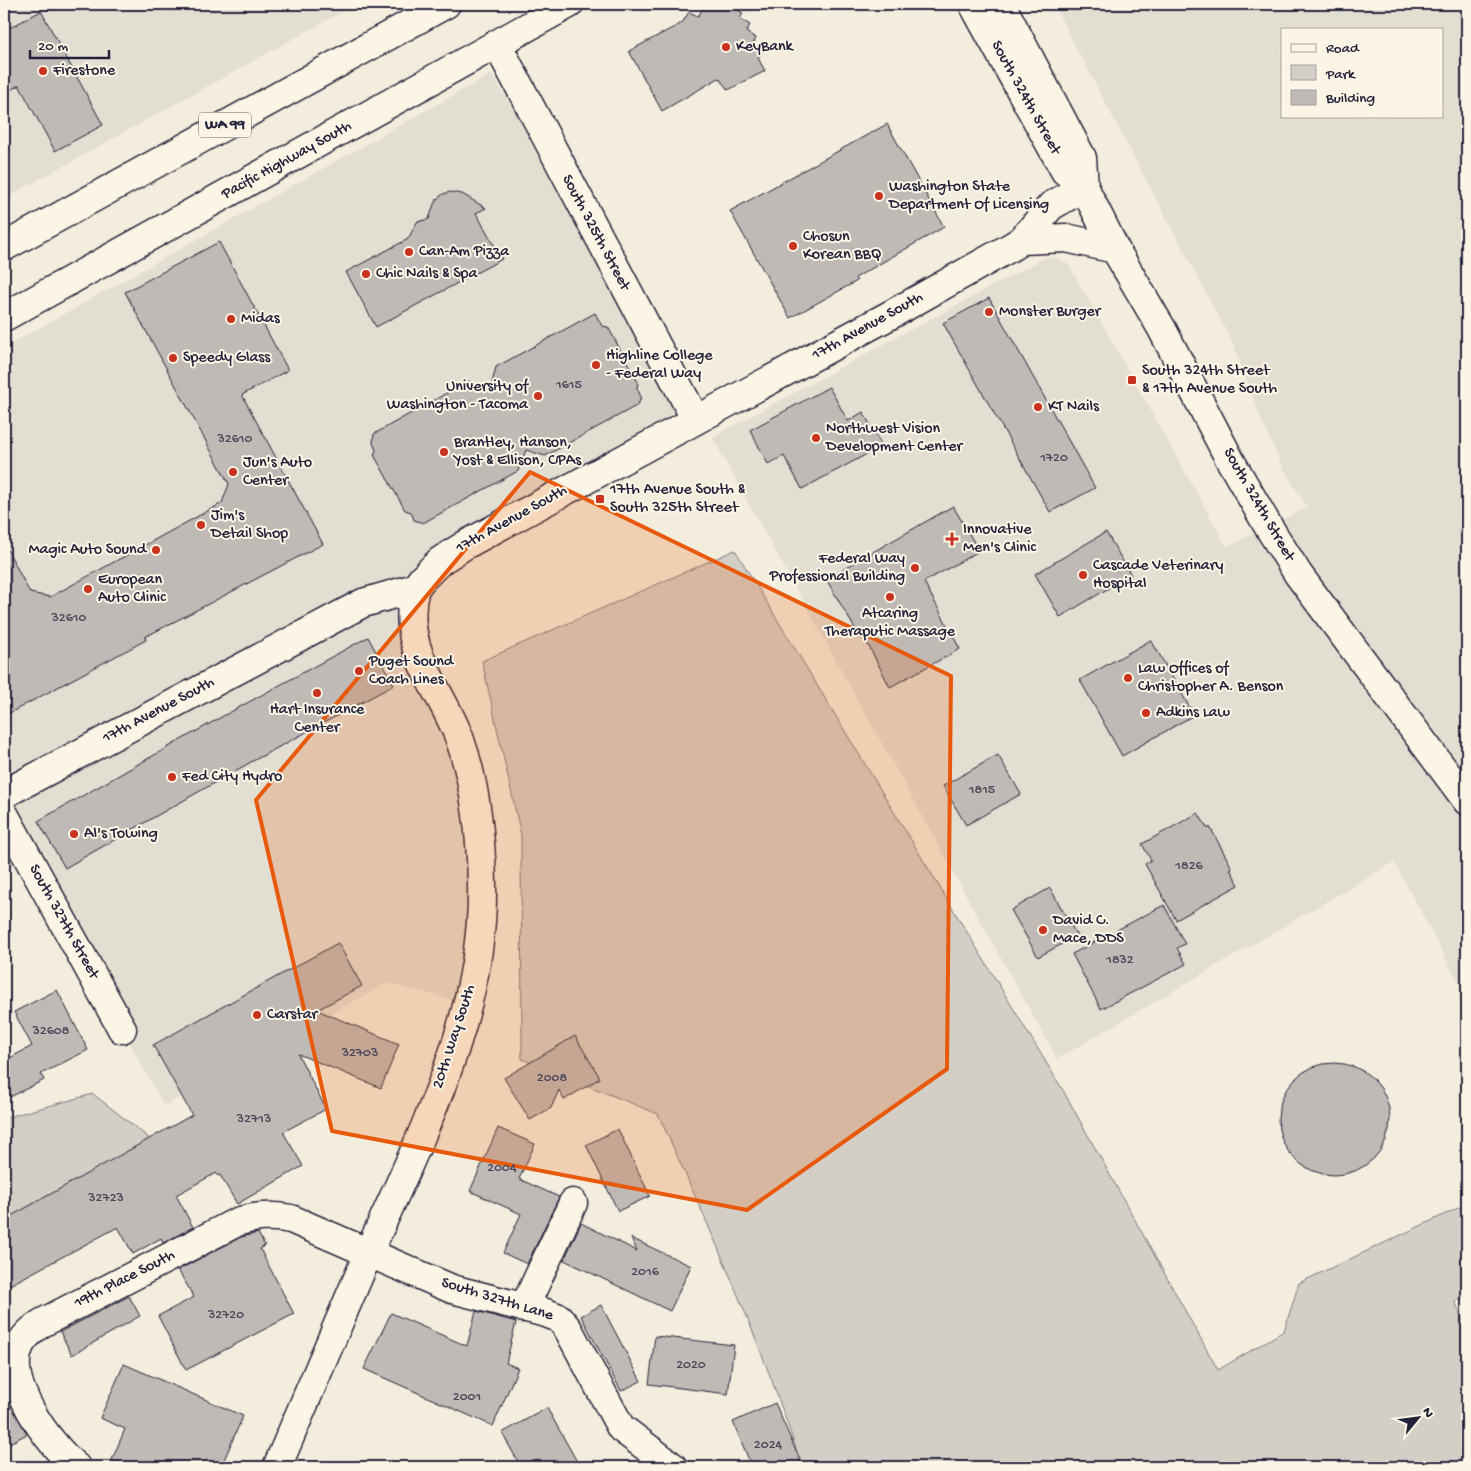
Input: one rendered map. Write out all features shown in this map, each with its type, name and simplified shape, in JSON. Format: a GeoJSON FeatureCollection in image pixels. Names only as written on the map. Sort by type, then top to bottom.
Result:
{"type":"FeatureCollection","features":[{"type":"Feature","properties":{"kind":"street","name":"WA 99"},"geometry":{"type":"LineString","coordinates":[[4,247],[446,4]]}},
{"type":"Feature","properties":{"kind":"street","name":"Pacific Highway South"},"geometry":{"type":"LineString","coordinates":[[4,317],[569,4]]}},
{"type":"Feature","properties":{"kind":"street","name":"South 324th Street"},"geometry":{"type":"LineString","coordinates":[[973,4],[1065,171],[1084,187]]}},
{"type":"Feature","properties":{"kind":"street","name":"South 324th Street"},"geometry":{"type":"LineString","coordinates":[[1001,4],[1082,158],[1084,187],[1115,249],[1162,329],[1249,493],[1298,574],[1467,801]]}},
{"type":"Feature","properties":{"kind":"street","name":"South 325th Street"},"geometry":{"type":"LineString","coordinates":[[497,44],[696,420]]}},
{"type":"Feature","properties":{"kind":"street","name":"17th Avenue South"},"geometry":{"type":"LineString","coordinates":[[4,794],[362,603],[415,588],[440,561],[465,545],[892,314],[1022,240],[1051,206],[1084,187]]}},
{"type":"Feature","properties":{"kind":"street","name":"17th Avenue South"},"geometry":{"type":"LineString","coordinates":[[1022,240],[1066,238],[1115,249]]}},
{"type":"Feature","properties":{"kind":"street","name":"20th Way South"},"geometry":{"type":"LineString","coordinates":[[277,1467],[369,1253],[423,1134],[461,1028],[475,977],[481,933],[482,891],[480,845],[472,787],[459,737],[424,666],[413,636],[410,617],[415,588]]}},
{"type":"Feature","properties":{"kind":"street","name":"South 327th Street"},"geometry":{"type":"LineString","coordinates":[[4,814],[122,1029]]}},
{"type":"Feature","properties":{"kind":"street"},"geometry":{"type":"LineString","coordinates":[[524,1308],[573,1202]]}},
{"type":"Feature","properties":{"kind":"street","name":"19th Place South"},"geometry":{"type":"LineString","coordinates":[[76,1467],[49,1439],[28,1404],[20,1385],[16,1368],[17,1352],[24,1338],[35,1328],[244,1219],[277,1217],[289,1219],[369,1253]]}},
{"type":"Feature","properties":{"kind":"street","name":"South 327th Lane"},"geometry":{"type":"LineString","coordinates":[[369,1253],[452,1289],[555,1316],[563,1322],[621,1428],[673,1467]]}},
{"type":"Feature","properties":{"kind":"highlighted area"},"geometry":{"type":"Polygon","coordinates":[[[530,472],[951,676],[947,1069],[747,1210],[332,1131],[256,800],[530,472]]]}},
{"type":"Feature","properties":{"kind":"shaded area"},"geometry":{"type":"Polygon","coordinates":[[[4,4],[356,4],[4,199],[4,4]]]}},
{"type":"Feature","properties":{"kind":"shaded area"},"geometry":{"type":"Polygon","coordinates":[[[1053,4],[1467,4],[1467,998],[1394,862],[1057,1059],[712,437],[1046,257],[1057,258],[1069,265],[1227,547],[1307,507],[1283,468],[1262,421],[1231,340],[1053,4]]]}},
{"type":"Feature","properties":{"kind":"shaded area"},"geometry":{"type":"Polygon","coordinates":[[[491,74],[601,242],[694,420],[465,545],[411,602],[472,787],[468,1004],[387,983],[164,1106],[4,814],[4,348],[491,74]]]}},
{"type":"Feature","properties":{"kind":"green space"},"geometry":{"type":"Polygon","coordinates":[[[735,550],[1064,1092],[1218,1370],[1284,1331],[1299,1283],[1467,1204],[1467,1293],[1455,1302],[1467,1329],[1467,1467],[802,1467],[753,1333],[717,1245],[658,1114],[522,1059],[521,835],[482,661],[735,550]]]}},
{"type":"Feature","properties":{"kind":"green space"},"geometry":{"type":"Polygon","coordinates":[[[93,1094],[158,1145],[4,1230],[4,1118],[93,1094]]]}},
{"type":"Feature","properties":{"kind":"building"},"geometry":{"type":"Polygon","coordinates":[[[706,4],[728,4],[743,13],[740,19],[750,25],[746,32],[756,38],[753,44],[763,50],[758,58],[765,71],[728,90],[719,78],[662,111],[629,51],[682,23],[689,12],[698,16],[706,4]]]}},
{"type":"Feature","properties":{"kind":"building","name":"Firestone"},"geometry":{"type":"Polygon","coordinates":[[[41,11],[103,125],[55,151],[19,85],[4,94],[4,31],[41,11]]]}},
{"type":"Feature","properties":{"kind":"building"},"geometry":{"type":"Polygon","coordinates":[[[887,124],[944,227],[855,278],[857,281],[790,318],[730,211],[887,124]]]}},
{"type":"Feature","properties":{"kind":"building"},"geometry":{"type":"Polygon","coordinates":[[[450,192],[462,194],[486,208],[476,213],[502,259],[376,327],[346,272],[408,239],[417,222],[429,219],[438,198],[450,192]]]}},
{"type":"Feature","properties":{"kind":"building"},"geometry":{"type":"Polygon","coordinates":[[[219,242],[288,370],[242,395],[323,544],[145,637],[146,640],[4,716],[4,543],[30,593],[50,597],[222,503],[229,484],[125,292],[219,242]]]}},
{"type":"Feature","properties":{"kind":"building"},"geometry":{"type":"Polygon","coordinates":[[[989,298],[1095,488],[1050,512],[943,323],[989,298]]]}},
{"type":"Feature","properties":{"kind":"building"},"geometry":{"type":"Polygon","coordinates":[[[595,313],[602,326],[608,327],[638,382],[637,388],[641,397],[638,405],[545,456],[526,450],[518,471],[423,523],[414,520],[411,512],[405,510],[374,455],[376,450],[373,443],[374,434],[468,381],[490,391],[496,367],[595,313]]]}},
{"type":"Feature","properties":{"kind":"building","name":"Northwest Vision Development Center"},"geometry":{"type":"Polygon","coordinates":[[[829,387],[848,421],[863,412],[882,446],[802,489],[784,456],[768,464],[750,430],[829,387]]]}},
{"type":"Feature","properties":{"kind":"building","name":"Federal Way Professional Building"},"geometry":{"type":"Polygon","coordinates":[[[953,506],[979,551],[924,582],[960,649],[890,687],[864,637],[861,639],[826,579],[953,506]]]}},
{"type":"Feature","properties":{"kind":"building","name":"Cascade Veterinary Hospital"},"geometry":{"type":"Polygon","coordinates":[[[1106,532],[1131,575],[1060,617],[1035,574],[1106,532]]]}},
{"type":"Feature","properties":{"kind":"building"},"geometry":{"type":"Polygon","coordinates":[[[368,637],[394,685],[251,762],[65,868],[38,821],[225,715],[368,637]]]}},
{"type":"Feature","properties":{"kind":"building"},"geometry":{"type":"Polygon","coordinates":[[[1151,640],[1194,715],[1122,756],[1080,680],[1151,640]]]}},
{"type":"Feature","properties":{"kind":"building"},"geometry":{"type":"Polygon","coordinates":[[[998,755],[1021,794],[966,825],[943,786],[998,755]]]}},
{"type":"Feature","properties":{"kind":"building"},"geometry":{"type":"Polygon","coordinates":[[[1198,813],[1208,829],[1210,827],[1239,885],[1176,920],[1145,864],[1151,860],[1142,844],[1198,813]]]}},
{"type":"Feature","properties":{"kind":"building","name":"David C. Mace, DDS"},"geometry":{"type":"Polygon","coordinates":[[[1050,888],[1077,936],[1038,957],[1011,910],[1050,888]]]}},
{"type":"Feature","properties":{"kind":"building"},"geometry":{"type":"Polygon","coordinates":[[[1164,905],[1185,944],[1177,948],[1186,964],[1101,1009],[1072,954],[1164,905]]]}},
{"type":"Feature","properties":{"kind":"building"},"geometry":{"type":"Polygon","coordinates":[[[338,943],[362,986],[317,1010],[399,1044],[381,1088],[298,1054],[326,1109],[283,1132],[303,1166],[237,1204],[220,1175],[218,1176],[216,1173],[176,1195],[193,1227],[163,1243],[161,1238],[133,1254],[118,1227],[4,1288],[4,1220],[192,1115],[153,1045],[338,943]]]}},
{"type":"Feature","properties":{"kind":"building"},"geometry":{"type":"Polygon","coordinates":[[[57,990],[88,1050],[41,1074],[44,1080],[4,1100],[4,1061],[32,1046],[14,1012],[57,990]]]}},
{"type":"Feature","properties":{"kind":"building"},"geometry":{"type":"Polygon","coordinates":[[[575,1036],[600,1078],[564,1100],[559,1090],[551,1108],[530,1120],[504,1078],[575,1036]]]}},
{"type":"Feature","properties":{"kind":"building"},"geometry":{"type":"Polygon","coordinates":[[[1334,1063],[1355,1067],[1373,1080],[1386,1098],[1390,1119],[1386,1140],[1373,1158],[1355,1171],[1334,1175],[1313,1171],[1295,1158],[1282,1140],[1278,1119],[1282,1098],[1295,1080],[1313,1067],[1334,1063]]]}},
{"type":"Feature","properties":{"kind":"building"},"geometry":{"type":"Polygon","coordinates":[[[498,1128],[535,1144],[519,1179],[559,1197],[527,1264],[503,1253],[521,1214],[470,1191],[498,1128]]]}},
{"type":"Feature","properties":{"kind":"building"},"geometry":{"type":"Polygon","coordinates":[[[618,1129],[650,1196],[618,1211],[586,1145],[618,1129]]]}},
{"type":"Feature","properties":{"kind":"building"},"geometry":{"type":"Polygon","coordinates":[[[581,1223],[637,1251],[631,1238],[691,1266],[670,1311],[564,1260],[581,1223]]]}},
{"type":"Feature","properties":{"kind":"building"},"geometry":{"type":"Polygon","coordinates":[[[258,1233],[265,1246],[260,1249],[294,1314],[186,1370],[158,1316],[194,1297],[178,1270],[241,1237],[258,1233]]]}},
{"type":"Feature","properties":{"kind":"building"},"geometry":{"type":"Polygon","coordinates":[[[129,1296],[140,1316],[72,1355],[60,1332],[129,1296]]]}},
{"type":"Feature","properties":{"kind":"building"},"geometry":{"type":"Polygon","coordinates":[[[601,1305],[641,1381],[621,1391],[581,1316],[601,1305]]]}},
{"type":"Feature","properties":{"kind":"building"},"geometry":{"type":"Polygon","coordinates":[[[476,1311],[516,1322],[506,1363],[518,1368],[493,1426],[364,1369],[391,1313],[467,1346],[476,1311]]]}},
{"type":"Feature","properties":{"kind":"building"},"geometry":{"type":"Polygon","coordinates":[[[655,1336],[734,1345],[728,1394],[649,1384],[655,1336]]]}},
{"type":"Feature","properties":{"kind":"building"},"geometry":{"type":"Polygon","coordinates":[[[124,1364],[243,1416],[221,1467],[109,1467],[125,1429],[100,1418],[124,1364]]]}},
{"type":"Feature","properties":{"kind":"building"},"geometry":{"type":"Polygon","coordinates":[[[4,1385],[9,1401],[27,1434],[4,1446],[4,1385]]]}},
{"type":"Feature","properties":{"kind":"building"},"geometry":{"type":"Polygon","coordinates":[[[775,1403],[803,1467],[752,1467],[733,1422],[775,1403]]]}},
{"type":"Feature","properties":{"kind":"building"},"geometry":{"type":"Polygon","coordinates":[[[547,1408],[580,1467],[521,1467],[502,1433],[547,1408]]]}},
{"type":"Feature","properties":{"kind":"place","name":"KeyBank"},"geometry":{"type":"Point","coordinates":[726,47]}},
{"type":"Feature","properties":{"kind":"place","name":"Firestone"},"geometry":{"type":"Point","coordinates":[43,71]}},
{"type":"Feature","properties":{"kind":"place","name":"Washington State Department Of Licensing"},"geometry":{"type":"Point","coordinates":[879,196]}},
{"type":"Feature","properties":{"kind":"place","name":"Chosun Korean BBQ"},"geometry":{"type":"Point","coordinates":[793,246]}},
{"type":"Feature","properties":{"kind":"place","name":"Can-Am Pizza"},"geometry":{"type":"Point","coordinates":[409,252]}},
{"type":"Feature","properties":{"kind":"place","name":"Chic Nails & Spa"},"geometry":{"type":"Point","coordinates":[366,274]}},
{"type":"Feature","properties":{"kind":"place","name":"Monster Burger"},"geometry":{"type":"Point","coordinates":[989,312]}},
{"type":"Feature","properties":{"kind":"place","name":"Midas"},"geometry":{"type":"Point","coordinates":[231,319]}},
{"type":"Feature","properties":{"kind":"place","name":"Speedy Glass"},"geometry":{"type":"Point","coordinates":[173,358]}},
{"type":"Feature","properties":{"kind":"place","name":"Highline College - Federal Way"},"geometry":{"type":"Point","coordinates":[596,365]}},
{"type":"Feature","properties":{"kind":"place","name":"South 324th Street & 17th Avenue South"},"geometry":{"type":"Point","coordinates":[1132,380]}},
{"type":"Feature","properties":{"kind":"place","name":"University of Washington - Tacoma"},"geometry":{"type":"Point","coordinates":[538,396]}},
{"type":"Feature","properties":{"kind":"place","name":"KT Nails"},"geometry":{"type":"Point","coordinates":[1038,407]}},
{"type":"Feature","properties":{"kind":"place","name":"Northwest Vision Development Center"},"geometry":{"type":"Point","coordinates":[816,438]}},
{"type":"Feature","properties":{"kind":"place","name":"Brantley, Hanson, Yost & Ellison, CPAs"},"geometry":{"type":"Point","coordinates":[444,452]}},
{"type":"Feature","properties":{"kind":"place","name":"Jun's Auto Center"},"geometry":{"type":"Point","coordinates":[233,472]}},
{"type":"Feature","properties":{"kind":"place","name":"17th Avenue South & South 325th Street"},"geometry":{"type":"Point","coordinates":[600,499]}},
{"type":"Feature","properties":{"kind":"place","name":"Jim's Detail Shop"},"geometry":{"type":"Point","coordinates":[201,525]}},
{"type":"Feature","properties":{"kind":"place","name":"Innovative Men's Clinic"},"geometry":{"type":"Point","coordinates":[952,539]}},
{"type":"Feature","properties":{"kind":"place","name":"Magic Auto Sound"},"geometry":{"type":"Point","coordinates":[156,550]}},
{"type":"Feature","properties":{"kind":"place","name":"Federal Way Professional Building"},"geometry":{"type":"Point","coordinates":[915,568]}},
{"type":"Feature","properties":{"kind":"place","name":"Cascade Veterinary Hospital"},"geometry":{"type":"Point","coordinates":[1083,575]}},
{"type":"Feature","properties":{"kind":"place","name":"European Auto Clinic"},"geometry":{"type":"Point","coordinates":[88,589]}},
{"type":"Feature","properties":{"kind":"place","name":"Atcaring Theraputic Massage"},"geometry":{"type":"Point","coordinates":[890,597]}},
{"type":"Feature","properties":{"kind":"place","name":"Puget Sound Coach Lines"},"geometry":{"type":"Point","coordinates":[359,671]}},
{"type":"Feature","properties":{"kind":"place","name":"Law Offices of Christopher A. Benson"},"geometry":{"type":"Point","coordinates":[1128,678]}},
{"type":"Feature","properties":{"kind":"place","name":"Hart Insurance Center"},"geometry":{"type":"Point","coordinates":[317,693]}},
{"type":"Feature","properties":{"kind":"place","name":"Adkins Law"},"geometry":{"type":"Point","coordinates":[1146,713]}},
{"type":"Feature","properties":{"kind":"place","name":"Fed City Hydro"},"geometry":{"type":"Point","coordinates":[172,777]}},
{"type":"Feature","properties":{"kind":"place","name":"Al's Towing"},"geometry":{"type":"Point","coordinates":[74,834]}},
{"type":"Feature","properties":{"kind":"place","name":"David C. Mace, DDS"},"geometry":{"type":"Point","coordinates":[1043,930]}},
{"type":"Feature","properties":{"kind":"place","name":"Carstar"},"geometry":{"type":"Point","coordinates":[257,1015]}}]}
